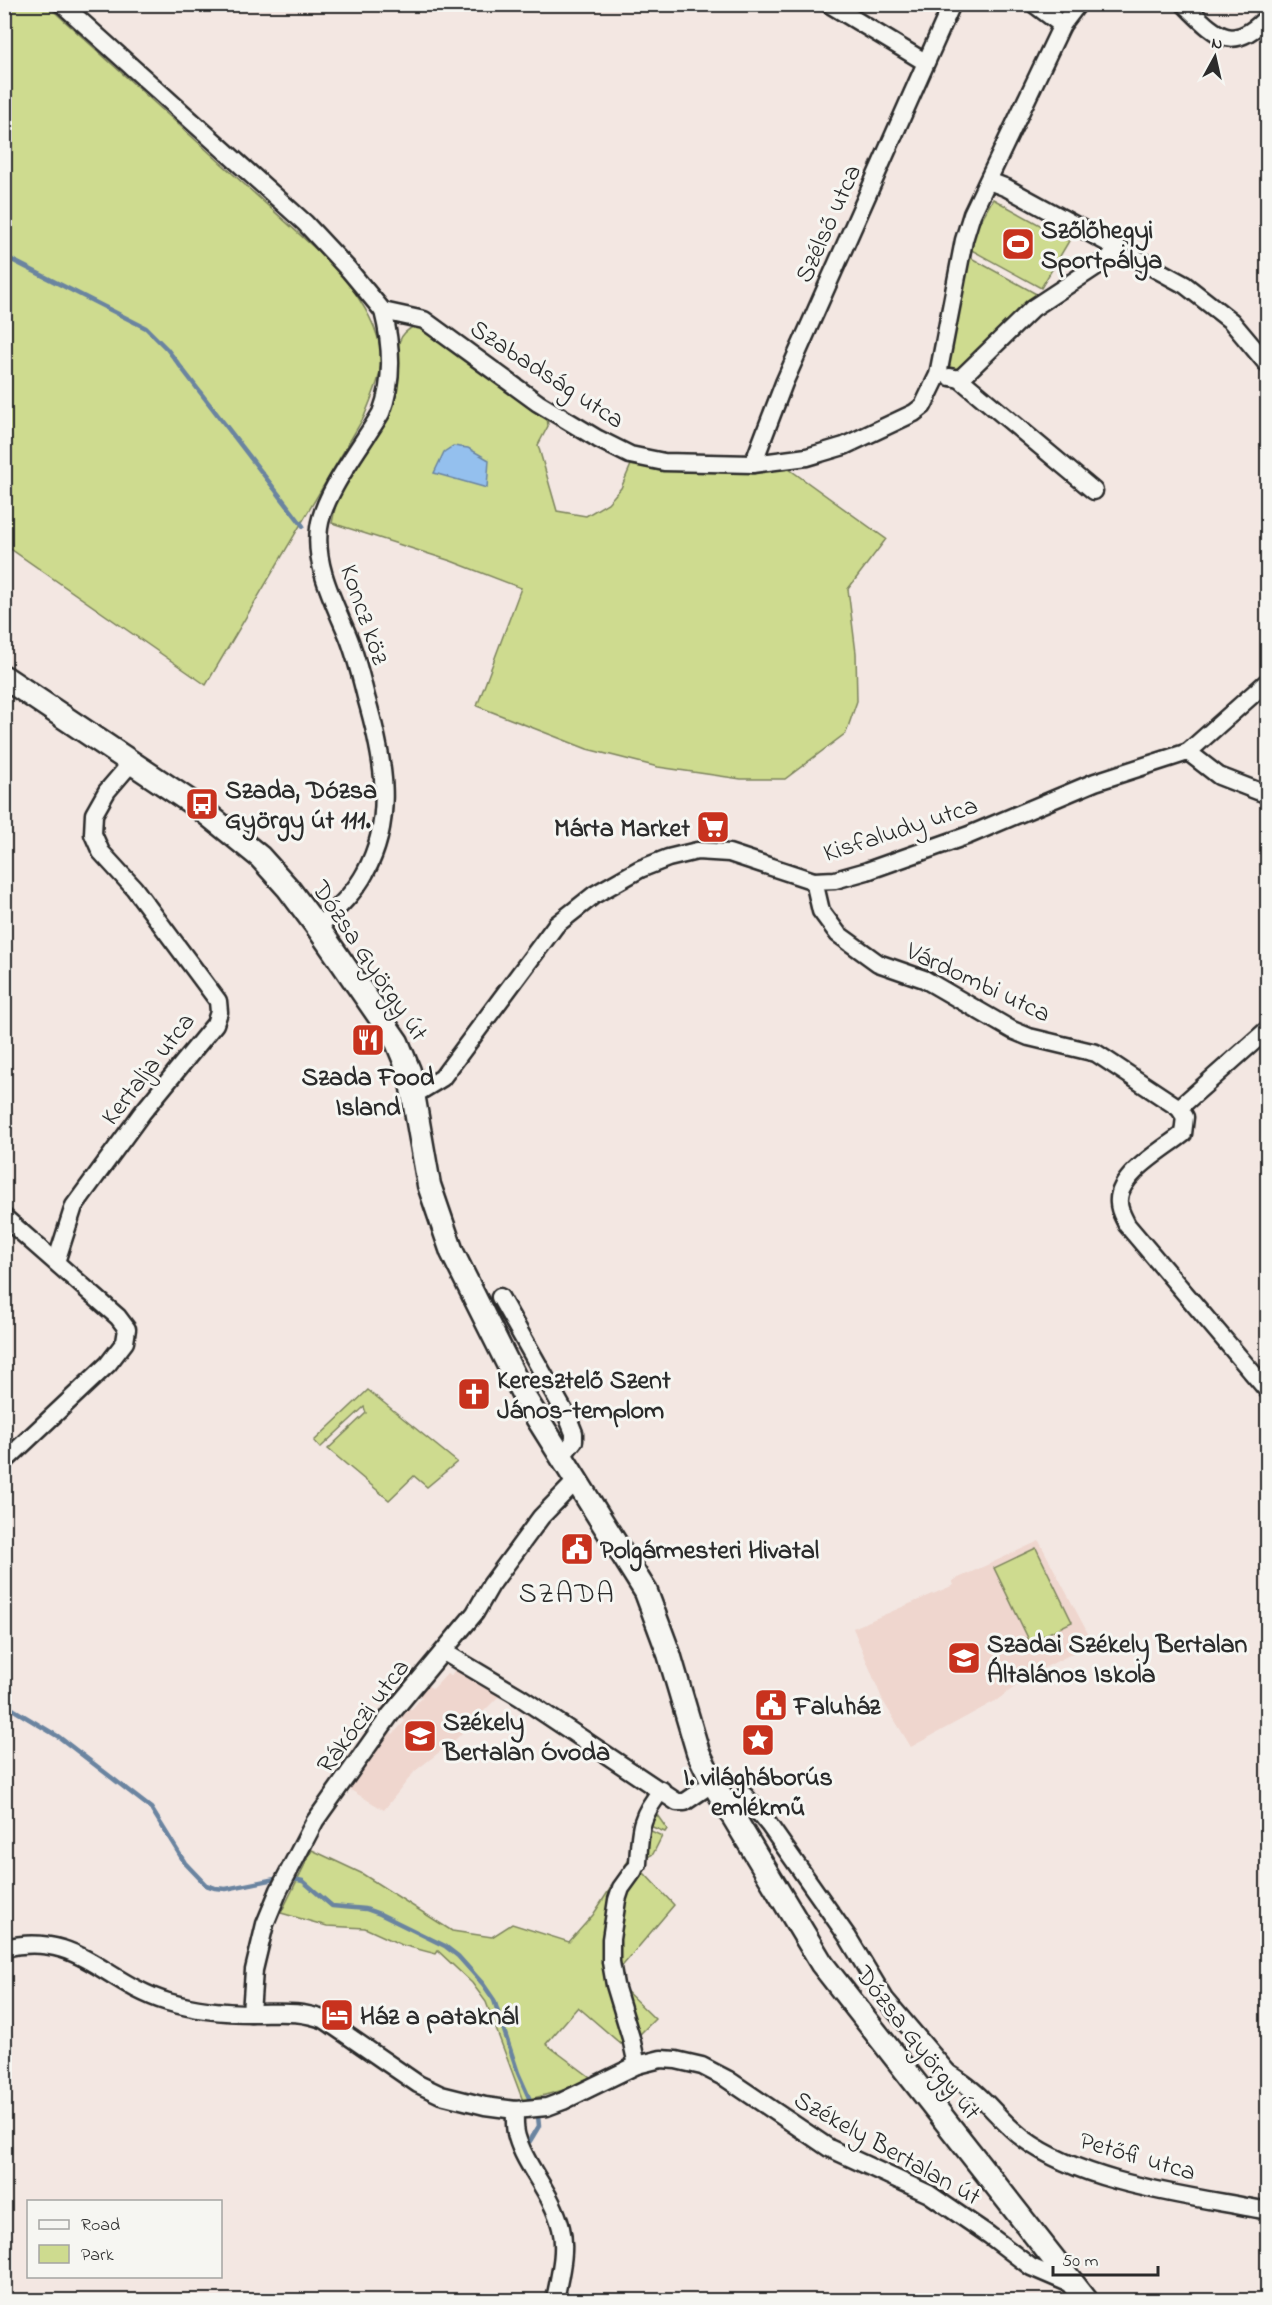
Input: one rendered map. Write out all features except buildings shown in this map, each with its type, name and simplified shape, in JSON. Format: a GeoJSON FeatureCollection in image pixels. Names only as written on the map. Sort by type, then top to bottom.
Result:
{"type":"FeatureCollection","features":[{"type":"Feature","properties":{"kind":"main road","name":"Dózsa György út"},"geometry":{"type":"LineString","coordinates":[[4,677],[201,809],[260,857],[318,928],[397,1042],[409,1071],[429,1185],[452,1252],[526,1400],[646,1592],[669,1654],[698,1752],[727,1807],[822,1964],[1080,2293]]}},
{"type":"Feature","properties":{"kind":"street"},"geometry":{"type":"LineString","coordinates":[[62,4],[316,235],[350,270],[383,311]]}},
{"type":"Feature","properties":{"kind":"street"},"geometry":{"type":"LineString","coordinates":[[829,4],[925,62]]}},
{"type":"Feature","properties":{"kind":"street","name":"Szélső utca"},"geometry":{"type":"LineString","coordinates":[[753,464],[784,383],[952,4]]}},
{"type":"Feature","properties":{"kind":"street"},"geometry":{"type":"LineString","coordinates":[[1034,4],[1062,25]]}},
{"type":"Feature","properties":{"kind":"street","name":"Szabadság utca"},"geometry":{"type":"LineString","coordinates":[[383,311],[423,320],[538,403],[630,455],[664,462],[753,464],[807,457],[844,446],[914,413],[923,406],[938,375],[964,240],[972,214],[990,181],[1062,25],[1078,4]]}},
{"type":"Feature","properties":{"kind":"street"},"geometry":{"type":"LineString","coordinates":[[1184,4],[1213,32],[1224,37],[1234,38],[1252,32],[1268,16]]}},
{"type":"Feature","properties":{"kind":"street"},"geometry":{"type":"LineString","coordinates":[[990,181],[1007,188],[1185,285],[1231,321],[1268,365]]}},
{"type":"Feature","properties":{"kind":"street"},"geometry":{"type":"LineString","coordinates":[[960,379],[1033,308],[1121,250]]}},
{"type":"Feature","properties":{"kind":"street","name":"Koncz köz"},"geometry":{"type":"LineString","coordinates":[[318,928],[364,876],[381,833],[384,777],[377,736],[349,639],[325,582],[318,541],[319,528],[329,496],[387,400],[391,360],[383,311]]}},
{"type":"Feature","properties":{"kind":"street"},"geometry":{"type":"LineString","coordinates":[[938,375],[960,379],[1094,491]]}},
{"type":"Feature","properties":{"kind":"street"},"geometry":{"type":"LineString","coordinates":[[1268,681],[1188,752],[1219,776],[1268,795]]}},
{"type":"Feature","properties":{"kind":"street","name":"Kisfaludy utca"},"geometry":{"type":"LineString","coordinates":[[414,1095],[442,1078],[556,925],[594,895],[640,869],[681,854],[711,851],[729,853],[814,881],[835,880],[969,835],[1095,782],[1188,752]]}},
{"type":"Feature","properties":{"kind":"street","name":"Kertalja utca"},"geometry":{"type":"LineString","coordinates":[[56,1262],[74,1206],[142,1113],[215,1024],[219,1012],[218,1001],[134,888],[101,852],[93,834],[94,814],[107,791],[131,763]]}},
{"type":"Feature","properties":{"kind":"street","name":"Várdombi utca"},"geometry":{"type":"LineString","coordinates":[[814,881],[821,911],[838,934],[878,963],[924,979],[1012,1030],[1029,1037],[1096,1053],[1179,1107]]}},
{"type":"Feature","properties":{"kind":"street"},"geometry":{"type":"LineString","coordinates":[[1268,1029],[1179,1107],[1185,1117],[1183,1134],[1131,1173],[1121,1187],[1118,1202],[1127,1225],[1268,1391]]}},
{"type":"Feature","properties":{"kind":"street"},"geometry":{"type":"LineString","coordinates":[[4,1217],[118,1317],[127,1329],[125,1342],[108,1364],[4,1462]]}},
{"type":"Feature","properties":{"kind":"street"},"geometry":{"type":"LineString","coordinates":[[500,1297],[556,1394],[574,1432],[574,1441],[561,1457]]}},
{"type":"Feature","properties":{"kind":"street","name":"Rákóczi utca"},"geometry":{"type":"LineString","coordinates":[[251,2013],[258,1949],[279,1890],[315,1821],[390,1715],[475,1613],[491,1586],[541,1517],[577,1480]]}},
{"type":"Feature","properties":{"kind":"street"},"geometry":{"type":"LineString","coordinates":[[444,1652],[520,1698],[681,1803],[714,1783]]}},
{"type":"Feature","properties":{"kind":"street"},"geometry":{"type":"LineString","coordinates":[[637,2065],[615,1984],[611,1962],[611,1940],[617,1900],[621,1887],[636,1867],[642,1820],[655,1786]]}},
{"type":"Feature","properties":{"kind":"street","name":"Dózsa György út"},"geometry":{"type":"LineString","coordinates":[[727,1807],[745,1796],[769,1825],[847,1936],[885,1999],[948,2073]]}},
{"type":"Feature","properties":{"kind":"street","name":"Székely Bertalan út"},"geometry":{"type":"LineString","coordinates":[[4,1948],[35,1943],[75,1951],[117,1979],[166,2002],[195,2009],[309,2014],[325,2020],[418,2084],[441,2095],[485,2106],[515,2110],[547,2107],[637,2065],[661,2059],[702,2066],[727,2079],[829,2148],[929,2194],[1031,2267],[1080,2293]]}},
{"type":"Feature","properties":{"kind":"street"},"geometry":{"type":"LineString","coordinates":[[926,2097],[948,2073]]}},
{"type":"Feature","properties":{"kind":"street","name":"Petőfi utca"},"geometry":{"type":"LineString","coordinates":[[948,2073],[971,2089],[1024,2140],[1075,2166],[1099,2175],[1163,2191],[1268,2211]]}},
{"type":"Feature","properties":{"kind":"street"},"geometry":{"type":"LineString","coordinates":[[515,2110],[516,2135],[522,2150],[549,2195],[562,2229],[562,2256],[555,2301]]}},
{"type":"Feature","properties":{"kind":"shaded area","name":"Szadai Székely Bertalan Általános Iskola"},"geometry":{"type":"Polygon","coordinates":[[[1039,1541],[1093,1643],[1034,1673],[997,1700],[911,1747],[883,1701],[853,1628],[954,1585],[952,1581],[1039,1541]]]}},
{"type":"Feature","properties":{"kind":"shaded area","name":"Székely Bertalan Óvoda"},"geometry":{"type":"Polygon","coordinates":[[[457,1665],[501,1694],[455,1740],[415,1771],[384,1810],[349,1789],[382,1741],[379,1739],[387,1729],[393,1734],[405,1721],[398,1714],[405,1706],[411,1710],[422,1697],[416,1692],[424,1683],[433,1689],[447,1674],[451,1676],[457,1665]]]}},
{"type":"Feature","properties":{"kind":"green space"},"geometry":{"type":"Polygon","coordinates":[[[5,5],[47,5],[341,272],[372,321],[376,332],[381,363],[376,386],[364,417],[206,685],[5,545],[5,5]]]}},
{"type":"Feature","properties":{"kind":"green space","name":"Szőlőhegyi Sportpálya"},"geometry":{"type":"Polygon","coordinates":[[[993,199],[1069,241],[1041,288],[966,247],[993,199]]]}},
{"type":"Feature","properties":{"kind":"green space"},"geometry":{"type":"Polygon","coordinates":[[[962,253],[1040,296],[955,371],[942,366],[962,253]]]}},
{"type":"Feature","properties":{"kind":"green space"},"geometry":{"type":"Polygon","coordinates":[[[417,325],[547,417],[548,426],[538,445],[557,511],[586,516],[608,503],[621,488],[634,458],[775,459],[886,539],[848,589],[856,653],[857,701],[846,733],[785,779],[741,779],[658,767],[587,749],[477,706],[521,588],[451,561],[332,523],[340,493],[389,412],[396,390],[397,353],[401,337],[407,330],[417,325]]]}},
{"type":"Feature","properties":{"kind":"green space"},"geometry":{"type":"Polygon","coordinates":[[[368,1390],[457,1462],[427,1487],[414,1476],[389,1500],[328,1449],[366,1413],[364,1407],[320,1448],[314,1441],[368,1390]]]}},
{"type":"Feature","properties":{"kind":"green space"},"geometry":{"type":"Polygon","coordinates":[[[1036,1548],[1072,1622],[1030,1642],[994,1568],[1036,1548]]]}},
{"type":"Feature","properties":{"kind":"green space"},"geometry":{"type":"Polygon","coordinates":[[[657,1815],[667,1829],[665,1832],[650,1826],[657,1815]]]}},
{"type":"Feature","properties":{"kind":"green space"},"geometry":{"type":"Polygon","coordinates":[[[649,1830],[662,1836],[653,1854],[641,1861],[649,1830]]]}},
{"type":"Feature","properties":{"kind":"green space"},"geometry":{"type":"Polygon","coordinates":[[[312,1850],[361,1873],[452,1931],[492,1937],[512,1924],[569,1942],[593,1915],[630,1858],[674,1905],[618,1971],[619,1984],[655,2019],[637,2037],[621,2044],[578,2007],[546,2044],[590,2077],[567,2089],[523,2101],[486,2002],[472,1983],[438,1951],[436,1954],[402,1945],[365,1928],[327,1926],[281,1913],[312,1850]]]}},
{"type":"Feature","properties":{"kind":"water"},"geometry":{"type":"Polygon","coordinates":[[[453,446],[468,448],[489,460],[487,488],[434,473],[444,452],[453,446]]]}},
{"type":"Feature","properties":{"kind":"waterway"},"geometry":{"type":"LineString","coordinates":[[4,256],[146,328],[167,349],[303,526]]}},
{"type":"Feature","properties":{"kind":"waterway"},"geometry":{"type":"LineString","coordinates":[[4,1704],[59,1737],[151,1808],[185,1863],[206,1885],[226,1889],[280,1878]]}},
{"type":"Feature","properties":{"kind":"waterway"},"geometry":{"type":"LineString","coordinates":[[289,1878],[303,1881],[332,1906],[366,1909],[380,1914],[445,1946],[458,1956],[494,2000],[518,2073],[530,2100]]}},
{"type":"Feature","properties":{"kind":"waterway"},"geometry":{"type":"LineString","coordinates":[[530,2141],[539,2126],[538,2116]]}},
{"type":"Feature","properties":{"kind":"place","name":"Szőlőhegyi Sportpálya"},"geometry":{"type":"Point","coordinates":[1018,244]}},
{"type":"Feature","properties":{"kind":"place","name":"Szada, Dózsa György út 111."},"geometry":{"type":"Point","coordinates":[202,804]}},
{"type":"Feature","properties":{"kind":"place","name":"Márta Market"},"geometry":{"type":"Point","coordinates":[713,827]}},
{"type":"Feature","properties":{"kind":"place","name":"Szada Food Island"},"geometry":{"type":"Point","coordinates":[368,1040]}},
{"type":"Feature","properties":{"kind":"place","name":"Keresztelő Szent János-templom"},"geometry":{"type":"Point","coordinates":[474,1394]}},
{"type":"Feature","properties":{"kind":"place","name":"Polgármesteri Hivatal"},"geometry":{"type":"Point","coordinates":[577,1549]}},
{"type":"Feature","properties":{"kind":"place","name":"Szadai Székely Bertalan Általános Iskola"},"geometry":{"type":"Point","coordinates":[964,1658]}},
{"type":"Feature","properties":{"kind":"place","name":"Faluház"},"geometry":{"type":"Point","coordinates":[771,1705]}},
{"type":"Feature","properties":{"kind":"place","name":"Székely Bertalan Óvoda"},"geometry":{"type":"Point","coordinates":[420,1736]}},
{"type":"Feature","properties":{"kind":"place","name":"I. világháborús emlékmű"},"geometry":{"type":"Point","coordinates":[758,1740]}},
{"type":"Feature","properties":{"kind":"place","name":"Ház a pataknál"},"geometry":{"type":"Point","coordinates":[337,2015]}},
{"type":"Feature","properties":{"kind":"district","name":"SZADA"},"geometry":{"type":"Point","coordinates":[567,1592]}}]}
